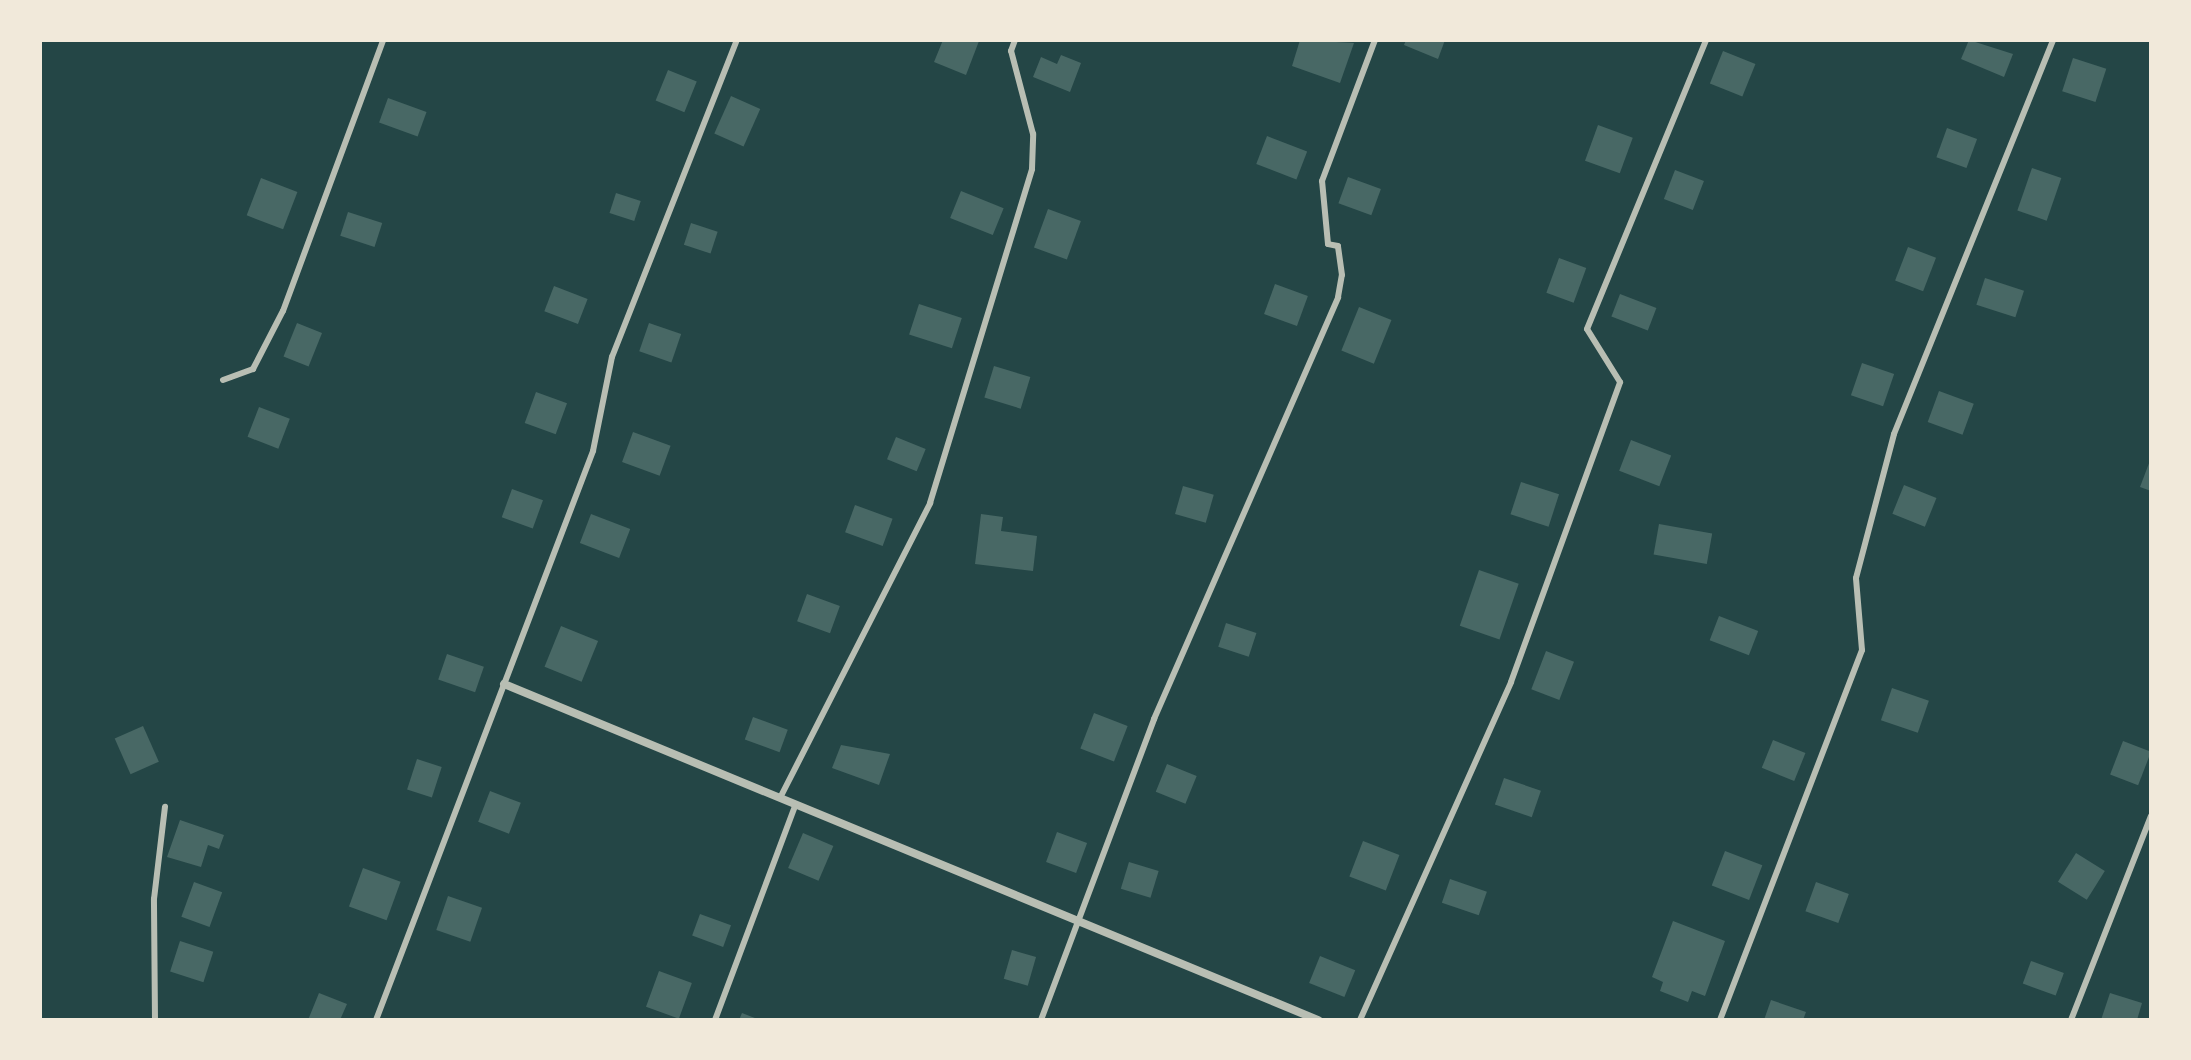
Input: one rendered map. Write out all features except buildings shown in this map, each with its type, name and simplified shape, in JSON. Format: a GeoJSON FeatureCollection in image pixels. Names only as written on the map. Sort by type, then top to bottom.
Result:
{"type":"FeatureCollection","features":[{"type":"Feature","properties":{"kind":"street"},"geometry":{"type":"LineString","coordinates":[[504,684],[1318,1020]]}},
{"type":"Feature","properties":{"kind":"lane"},"geometry":{"type":"LineString","coordinates":[[223,380],[253,369],[283,311],[383,40]]}},
{"type":"Feature","properties":{"kind":"lane"},"geometry":{"type":"LineString","coordinates":[[376,1020],[593,451],[612,357],[737,40]]}},
{"type":"Feature","properties":{"kind":"lane"},"geometry":{"type":"LineString","coordinates":[[780,798],[930,503],[1032,169],[1033,134],[1011,51],[1015,40]]}},
{"type":"Feature","properties":{"kind":"lane"},"geometry":{"type":"LineString","coordinates":[[1041,1020],[1081,922],[1154,719],[1338,297],[1342,275],[1338,246],[1328,244],[1322,181],[1375,40]]}},
{"type":"Feature","properties":{"kind":"lane"},"geometry":{"type":"LineString","coordinates":[[1360,1020],[1511,682],[1620,382],[1587,329],[1706,40]]}},
{"type":"Feature","properties":{"kind":"lane"},"geometry":{"type":"LineString","coordinates":[[1720,1020],[1862,650],[1856,578],[1894,434],[2053,40]]}},
{"type":"Feature","properties":{"kind":"lane"},"geometry":{"type":"LineString","coordinates":[[715,1020],[795,806]]}},
{"type":"Feature","properties":{"kind":"lane"},"geometry":{"type":"LineString","coordinates":[[155,1020],[154,899],[165,807]]}},
{"type":"Feature","properties":{"kind":"lane"},"geometry":{"type":"LineString","coordinates":[[2071,1020],[2151,816]]}},
{"type":"Feature","properties":{"kind":"shaded area"},"geometry":{"type":"Polygon","coordinates":[[[40,40],[2151,40],[2151,1020],[40,1020],[40,40]]]}}]}
